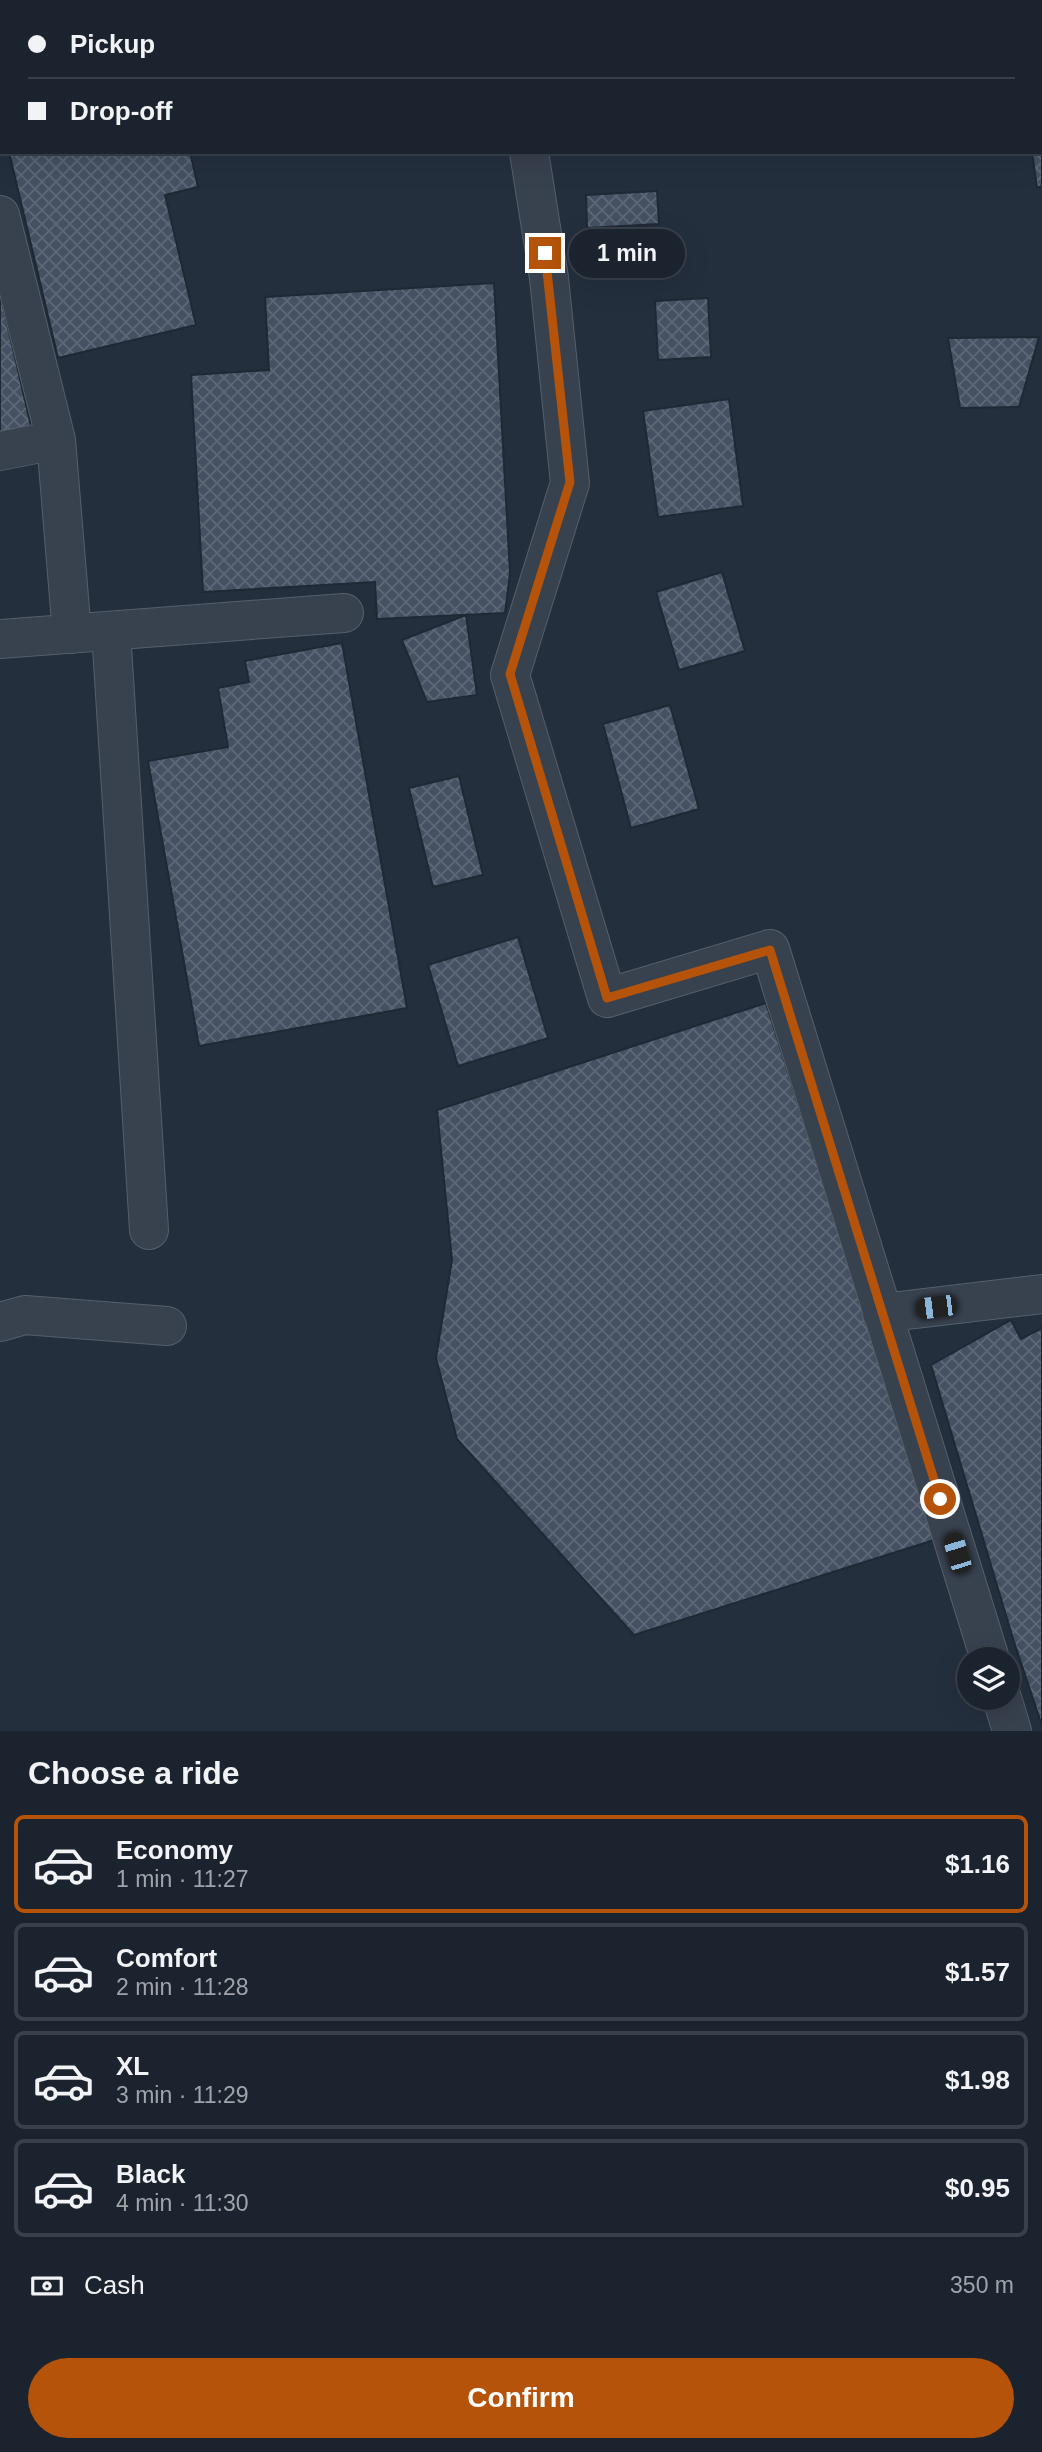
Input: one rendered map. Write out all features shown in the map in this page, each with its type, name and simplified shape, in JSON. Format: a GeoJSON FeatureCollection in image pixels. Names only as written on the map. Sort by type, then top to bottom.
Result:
{"type":"FeatureCollection","features":[{"type":"Feature","properties":{"kind":"lane"},"geometry":{"type":"LineString","coordinates":[[529,154],[549,278],[570,482],[510,674],[607,998],[770,950],[986,1647]]}},
{"type":"Feature","properties":{"kind":"lane"},"geometry":{"type":"LineString","coordinates":[[0,215],[56,440],[72,634]]}},
{"type":"Feature","properties":{"kind":"lane"},"geometry":{"type":"LineString","coordinates":[[0,451],[56,440]]}},
{"type":"Feature","properties":{"kind":"lane"},"geometry":{"type":"LineString","coordinates":[[0,639],[344,613]]}},
{"type":"Feature","properties":{"kind":"lane"},"geometry":{"type":"LineString","coordinates":[[111,631],[149,1230]]}},
{"type":"Feature","properties":{"kind":"lane"},"geometry":{"type":"LineString","coordinates":[[882,1313],[1042,1294]]}},
{"type":"Feature","properties":{"kind":"lane"},"geometry":{"type":"LineString","coordinates":[[0,1322],[25,1315],[167,1326]]}},
{"type":"Feature","properties":{"kind":"lane"},"geometry":{"type":"LineString","coordinates":[[1006,1710],[1012,1731]]}},
{"type":"Feature","properties":{"kind":"building"},"geometry":{"type":"Polygon","coordinates":[[[9,154],[190,154],[198,187],[165,195],[196,325],[58,358],[9,154]]]}},
{"type":"Feature","properties":{"kind":"building"},"geometry":{"type":"Polygon","coordinates":[[[1032,154],[1042,154],[1042,186],[1037,188],[1032,154]]]}},
{"type":"Feature","properties":{"kind":"building"},"geometry":{"type":"Polygon","coordinates":[[[657,191],[659,224],[587,228],[586,195],[657,191]]]}},
{"type":"Feature","properties":{"kind":"building"},"geometry":{"type":"Polygon","coordinates":[[[494,283],[510,573],[505,613],[377,619],[375,582],[203,592],[191,375],[269,370],[265,297],[494,283]]]}},
{"type":"Feature","properties":{"kind":"building"},"geometry":{"type":"Polygon","coordinates":[[[0,293],[31,426],[0,434],[0,293]]]}},
{"type":"Feature","properties":{"kind":"building"},"geometry":{"type":"Polygon","coordinates":[[[708,298],[711,357],[658,360],[655,301],[708,298]]]}},
{"type":"Feature","properties":{"kind":"building"},"geometry":{"type":"Polygon","coordinates":[[[1039,337],[1019,407],[960,408],[948,338],[1039,337]]]}},
{"type":"Feature","properties":{"kind":"building"},"geometry":{"type":"Polygon","coordinates":[[[729,399],[743,506],[658,517],[643,411],[729,399]]]}},
{"type":"Feature","properties":{"kind":"building"},"geometry":{"type":"Polygon","coordinates":[[[722,572],[745,651],[679,670],[656,592],[722,572]]]}},
{"type":"Feature","properties":{"kind":"building"},"geometry":{"type":"Polygon","coordinates":[[[466,615],[477,695],[427,702],[402,640],[466,615]]]}},
{"type":"Feature","properties":{"kind":"building"},"geometry":{"type":"Polygon","coordinates":[[[342,643],[407,1008],[199,1046],[148,761],[228,747],[218,688],[249,682],[245,661],[342,643]]]}},
{"type":"Feature","properties":{"kind":"building"},"geometry":{"type":"Polygon","coordinates":[[[670,705],[699,809],[631,828],[603,724],[670,705]]]}},
{"type":"Feature","properties":{"kind":"building"},"geometry":{"type":"Polygon","coordinates":[[[459,776],[483,875],[433,887],[409,788],[459,776]]]}},
{"type":"Feature","properties":{"kind":"building"},"geometry":{"type":"Polygon","coordinates":[[[518,937],[548,1038],[458,1066],[428,965],[518,937]]]}},
{"type":"Feature","properties":{"kind":"building"},"geometry":{"type":"Polygon","coordinates":[[[766,1003],[937,1539],[634,1635],[457,1439],[436,1358],[452,1260],[437,1110],[766,1003]]]}},
{"type":"Feature","properties":{"kind":"building"},"geometry":{"type":"Polygon","coordinates":[[[1011,1320],[1021,1339],[1042,1328],[1042,1726],[1020,1660],[1020,1647],[1016,1647],[1014,1642],[931,1365],[1011,1320]]]}},
{"type":"Feature","properties":{"kind":"route"},"geometry":{"type":"LineString","coordinates":[[545,253],[570,482],[510,674],[607,998],[770,950],[940,1499]]}}]}
